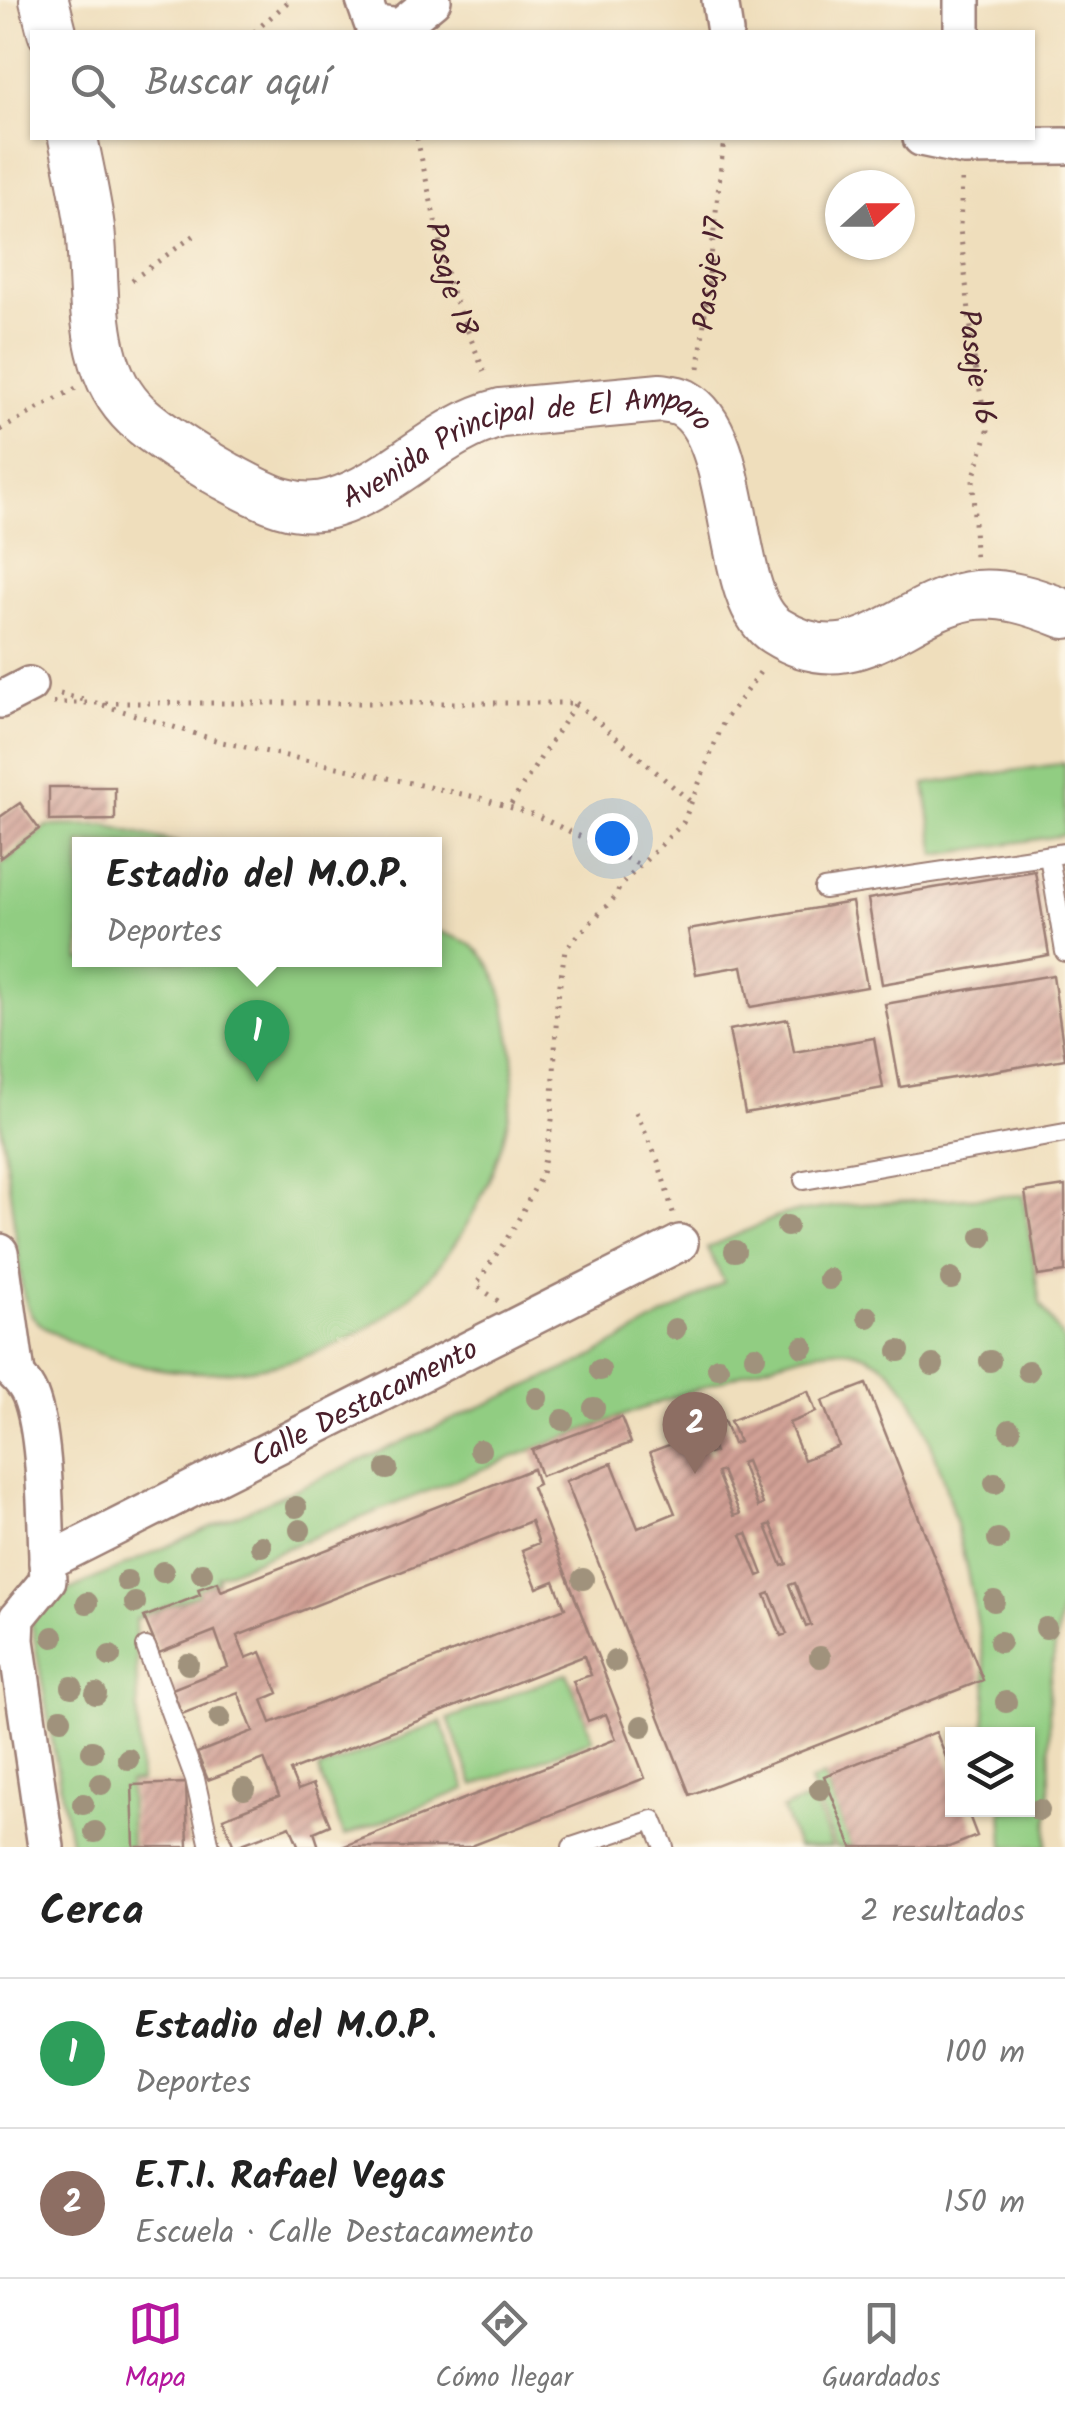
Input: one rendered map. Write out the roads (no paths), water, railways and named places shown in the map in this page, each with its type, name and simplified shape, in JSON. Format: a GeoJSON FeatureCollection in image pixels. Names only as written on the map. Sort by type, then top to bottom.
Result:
{"type":"FeatureCollection","features":[{"type":"Feature","properties":{"kind":"main road"},"geometry":{"type":"LineString","coordinates":[[44,0],[52,30]]}},
{"type":"Feature","properties":{"kind":"main road","name":"Avenida Principal de El Amparo"},"geometry":{"type":"LineString","coordinates":[[73,140],[90,226],[100,352],[108,370],[136,414],[203,463],[266,498],[296,508],[334,503],[368,488],[476,419],[500,413],[661,398],[681,402],[694,412],[709,434],[726,481],[749,592],[761,617],[774,630],[805,646],[837,650],[894,631],[938,606],[976,596],[1034,601],[1065,614]]}},
{"type":"Feature","properties":{"kind":"street"},"geometry":{"type":"LineString","coordinates":[[364,0],[372,23],[400,27],[433,0]]}},
{"type":"Feature","properties":{"kind":"street"},"geometry":{"type":"LineString","coordinates":[[720,0],[725,30]]}},
{"type":"Feature","properties":{"kind":"street"},"geometry":{"type":"LineString","coordinates":[[962,0],[962,30]]}},
{"type":"Feature","properties":{"kind":"street"},"geometry":{"type":"LineString","coordinates":[[964,142],[1065,146]]}},
{"type":"Feature","properties":{"kind":"street","name":"Calle Destacamento"},"geometry":{"type":"LineString","coordinates":[[47,1571],[680,1243]]}},
{"type":"Feature","properties":{"kind":"street"},"geometry":{"type":"LineString","coordinates":[[0,1252],[8,1367],[30,1393],[38,1425],[47,1571],[17,1618],[16,1640],[46,1847]]}},
{"type":"Feature","properties":{"kind":"lane"},"geometry":{"type":"LineString","coordinates":[[824,889],[1057,854],[1065,952]]}},
{"type":"Feature","properties":{"kind":"lane"},"geometry":{"type":"LineString","coordinates":[[804,1180],[1065,1133]]}},
{"type":"Feature","properties":{"kind":"lane"},"geometry":{"type":"LineString","coordinates":[[146,1647],[195,1779],[210,1847]]}},
{"type":"Feature","properties":{"kind":"lane"},"geometry":{"type":"LineString","coordinates":[[572,1847],[653,1820],[664,1847]]}},
{"type":"Feature","properties":{"kind":"place","name":"Estadio del M.O.P."},"geometry":{"type":"Point","coordinates":[257,1082]}},
{"type":"Feature","properties":{"kind":"place","name":"E.T.I. Rafael Vegas"},"geometry":{"type":"Point","coordinates":[695,1474]}}]}
